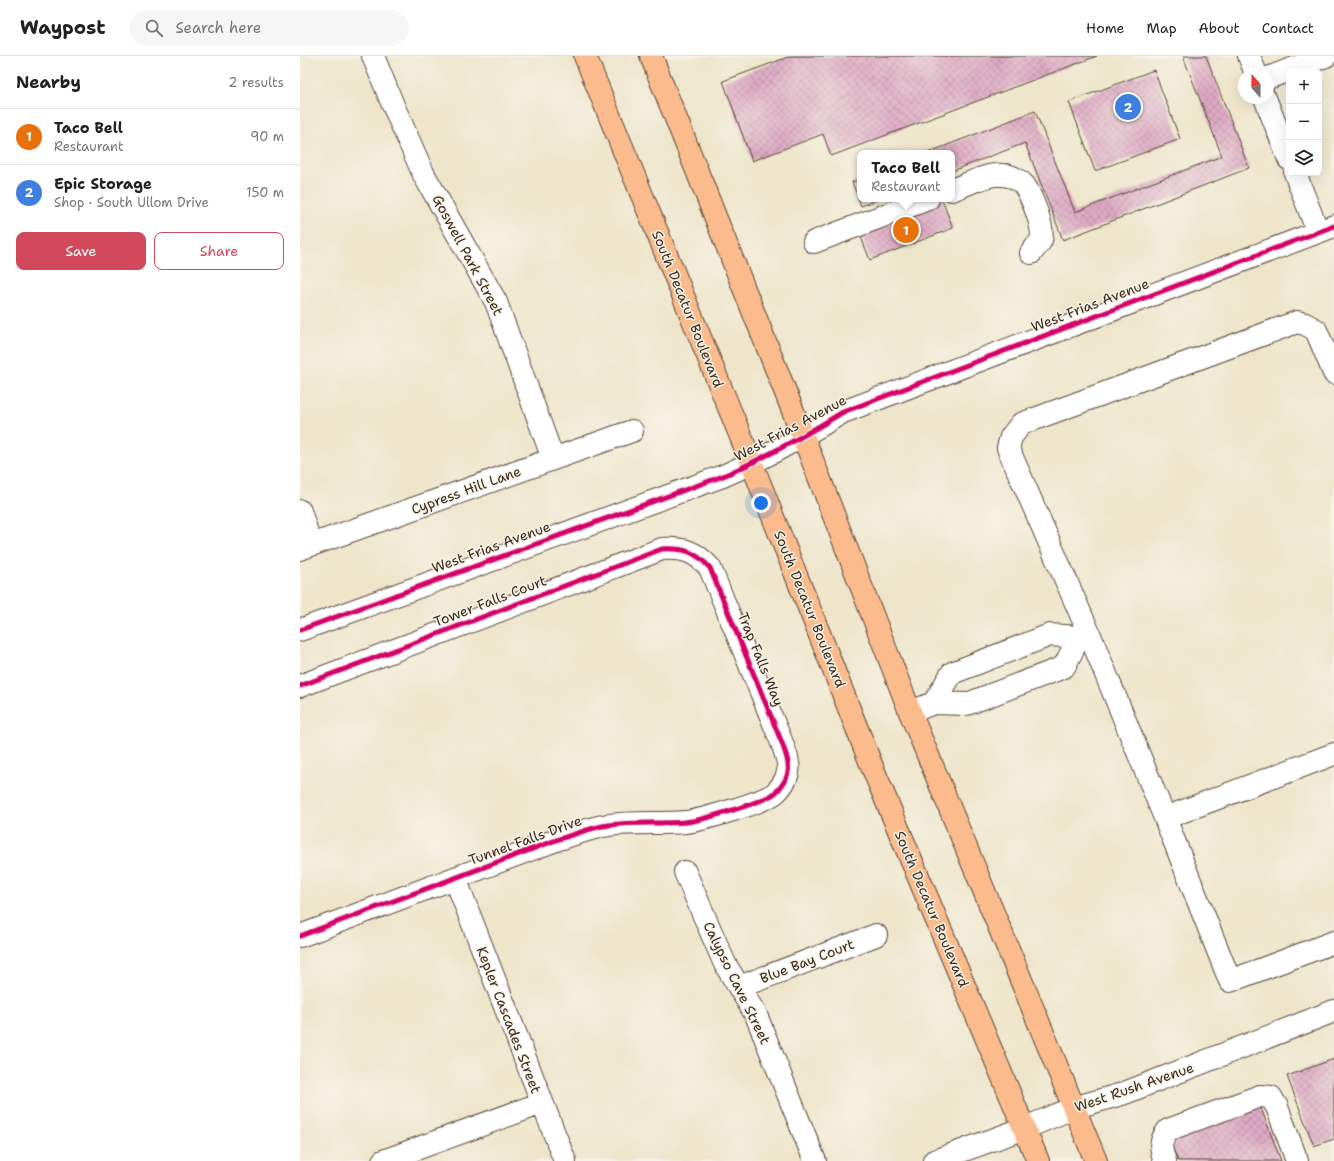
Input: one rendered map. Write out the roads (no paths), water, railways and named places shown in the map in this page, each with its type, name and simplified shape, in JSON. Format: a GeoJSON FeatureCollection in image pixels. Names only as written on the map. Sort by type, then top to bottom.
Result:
{"type":"FeatureCollection","features":[{"type":"Feature","properties":{"kind":"main road","name":"South Decatur Boulevard"},"geometry":{"type":"LineString","coordinates":[[585,56],[752,464],[873,769],[1038,1161]]}},
{"type":"Feature","properties":{"kind":"main road"},"geometry":{"type":"LineString","coordinates":[[651,56],[803,436],[910,712],[1096,1161]]}},
{"type":"Feature","properties":{"kind":"street","name":"Goswell Park Street"},"geometry":{"type":"LineString","coordinates":[[373,56],[424,175],[496,302],[553,459]]}},
{"type":"Feature","properties":{"kind":"street"},"geometry":{"type":"LineString","coordinates":[[1249,56],[1254,68]]}},
{"type":"Feature","properties":{"kind":"street"},"geometry":{"type":"LineString","coordinates":[[1274,76],[1326,56]]}},
{"type":"Feature","properties":{"kind":"street"},"geometry":{"type":"LineString","coordinates":[[1267,104],[1286,151]]}},
{"type":"Feature","properties":{"kind":"street"},"geometry":{"type":"LineString","coordinates":[[955,189],[991,175],[1000,174],[1012,176],[1023,184],[1030,196],[1040,227],[1041,240],[1031,253]]}},
{"type":"Feature","properties":{"kind":"street"},"geometry":{"type":"LineString","coordinates":[[1297,176],[1326,229]]}},
{"type":"Feature","properties":{"kind":"street"},"geometry":{"type":"LineString","coordinates":[[814,242],[920,202]]}},
{"type":"Feature","properties":{"kind":"street","name":"West Frias Avenue"},"geometry":{"type":"LineString","coordinates":[[300,630],[723,476],[752,464],[843,412],[1326,229]]}},
{"type":"Feature","properties":{"kind":"street"},"geometry":{"type":"LineString","coordinates":[[1334,373],[1316,330],[1305,324],[1297,322],[1021,424],[1011,437],[1008,448],[1084,635],[1165,818],[1230,981],[1334,942]]}},
{"type":"Feature","properties":{"kind":"street","name":"Cypress Hill Lane"},"geometry":{"type":"LineString","coordinates":[[306,547],[632,431]]}},
{"type":"Feature","properties":{"kind":"street"},"geometry":{"type":"LineString","coordinates":[[300,511],[306,547]]}},
{"type":"Feature","properties":{"kind":"street","name":"Tower Falls Court"},"geometry":{"type":"LineString","coordinates":[[300,686],[662,549],[675,548],[691,552]]}},
{"type":"Feature","properties":{"kind":"street","name":"Trap Falls Way"},"geometry":{"type":"LineString","coordinates":[[691,552],[700,557],[710,568],[782,743],[787,760],[788,772],[783,783]]}},
{"type":"Feature","properties":{"kind":"street"},"geometry":{"type":"LineString","coordinates":[[934,703],[952,673],[1050,634],[1084,635]]}},
{"type":"Feature","properties":{"kind":"street"},"geometry":{"type":"LineString","coordinates":[[910,712],[934,703],[967,704],[1064,667],[1084,635]]}},
{"type":"Feature","properties":{"kind":"street"},"geometry":{"type":"LineString","coordinates":[[1165,818],[1334,754]]}},
{"type":"Feature","properties":{"kind":"street","name":"Tunnel Falls Drive"},"geometry":{"type":"LineString","coordinates":[[300,936],[559,839],[593,828],[610,825],[687,822],[704,818],[760,800],[775,793],[783,783]]}},
{"type":"Feature","properties":{"kind":"street","name":"Calypso Cave Street"},"geometry":{"type":"LineString","coordinates":[[685,872],[724,964],[756,1015],[814,1161]]}},
{"type":"Feature","properties":{"kind":"street","name":"Kepler Cascades Street"},"geometry":{"type":"LineString","coordinates":[[455,878],[565,1161]]}},
{"type":"Feature","properties":{"kind":"street","name":"Blue Bay Court"},"geometry":{"type":"LineString","coordinates":[[739,987],[876,935]]}},
{"type":"Feature","properties":{"kind":"street","name":"West Rush Avenue"},"geometry":{"type":"LineString","coordinates":[[934,1161],[1025,1128],[1073,1108],[1122,1094],[1334,1011]]}},
{"type":"Feature","properties":{"kind":"street"},"geometry":{"type":"LineString","coordinates":[[1165,1161],[1160,1149],[1163,1137],[1168,1130],[1260,1096],[1271,1097],[1277,1107],[1297,1161]]}},
{"type":"Feature","properties":{"kind":"street"},"geometry":{"type":"LineString","coordinates":[[383,1161],[542,1103]]}},
{"type":"Feature","properties":{"kind":"place","name":"Epic Storage"},"geometry":{"type":"Point","coordinates":[1128,107]}},
{"type":"Feature","properties":{"kind":"place","name":"Taco Bell"},"geometry":{"type":"Point","coordinates":[906,230]}}]}
